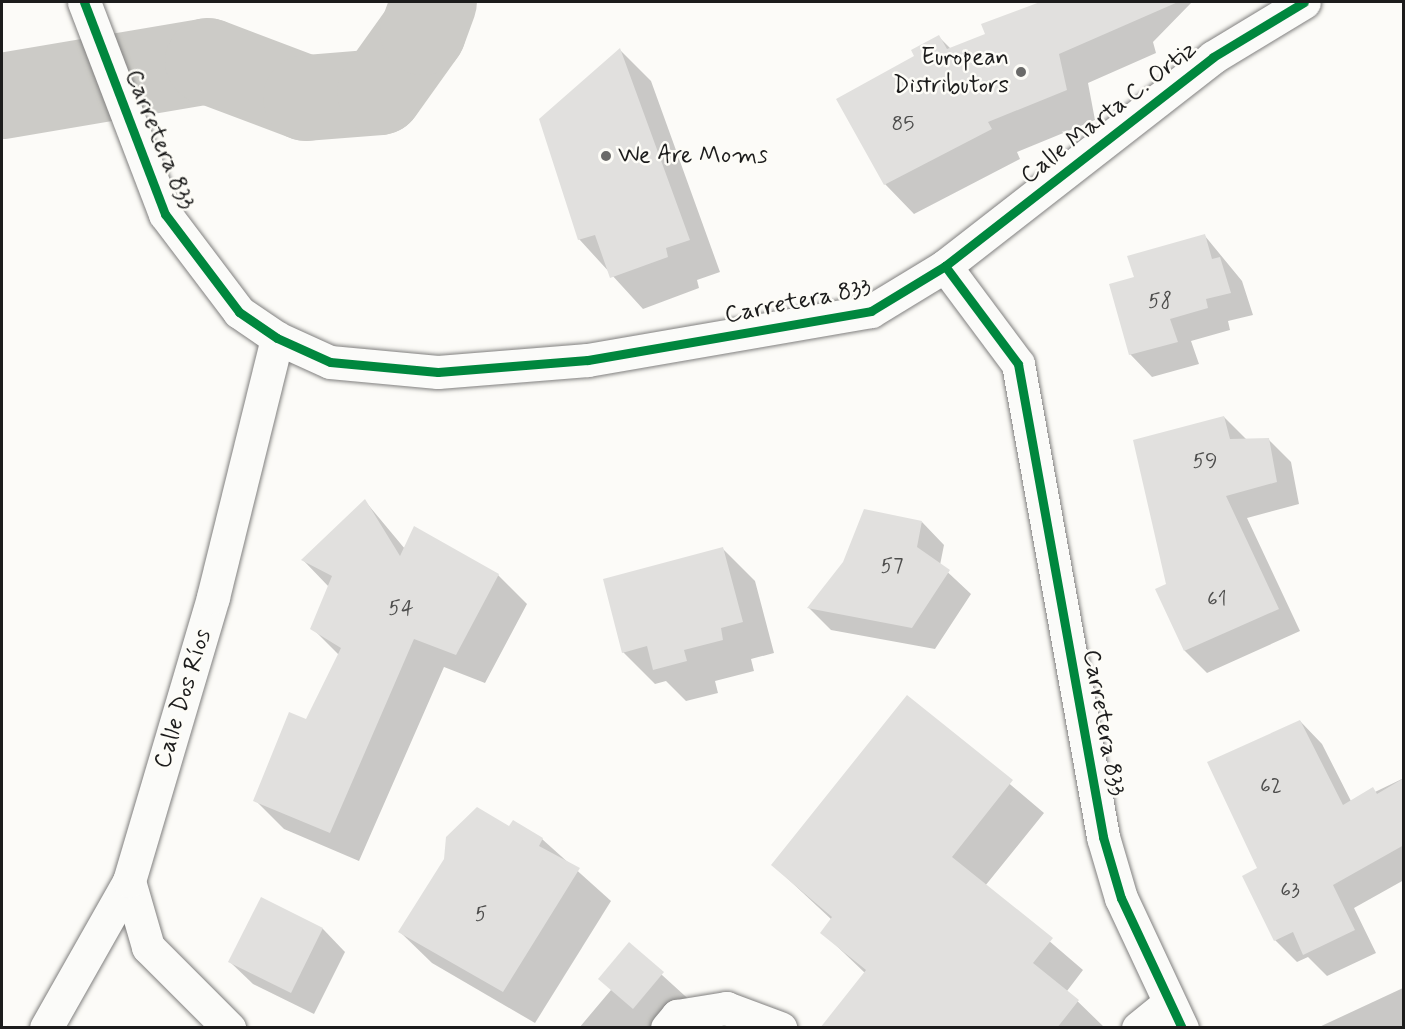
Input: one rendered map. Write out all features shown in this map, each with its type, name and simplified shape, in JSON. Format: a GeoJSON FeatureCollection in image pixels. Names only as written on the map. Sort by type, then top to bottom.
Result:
{"type":"FeatureCollection","features":[{"type":"Feature","properties":{"kind":"street","name":"Carretera 833"},"geometry":{"type":"LineString","coordinates":[[84,2],[165,214],[239,312],[277,338],[330,362],[390,370],[520,368],[871,311],[945,266],[1018,364],[1103,837],[1121,898],[1175,1015]]}},
{"type":"Feature","properties":{"kind":"street","name":"Calle Marta C. Ortiz"},"geometry":{"type":"LineString","coordinates":[[945,266],[1213,57],[1304,2]]}},
{"type":"Feature","properties":{"kind":"street","name":"Calle Dos Ríos"},"geometry":{"type":"LineString","coordinates":[[46,1028],[129,880],[213,597],[277,338]]}},
{"type":"Feature","properties":{"kind":"street"},"geometry":{"type":"LineString","coordinates":[[129,880],[148,947],[229,1028]]}},
{"type":"Feature","properties":{"kind":"street"},"geometry":{"type":"LineString","coordinates":[[667,1028],[677,1016],[726,1008],[780,1028]]}},
{"type":"Feature","properties":{"kind":"street"},"geometry":{"type":"LineString","coordinates":[[1138,1028],[1175,1015]]}},
{"type":"Feature","properties":{"kind":"building"},"geometry":{"type":"Polygon","coordinates":[[[1040,2],[1178,2],[1059,54],[1067,90],[988,122],[992,129],[884,185],[836,99],[914,56],[911,50],[939,35],[947,49],[985,34],[981,24],[1040,2]]]}},
{"type":"Feature","properties":{"kind":"building","name":"We Are Moms"},"geometry":{"type":"Polygon","coordinates":[[[620,48],[690,240],[666,248],[668,257],[610,278],[595,235],[578,240],[539,119],[620,48]]]}},
{"type":"Feature","properties":{"kind":"building"},"geometry":{"type":"Polygon","coordinates":[[[1205,234],[1212,259],[1220,257],[1231,293],[1206,299],[1208,308],[1170,319],[1178,342],[1129,355],[1109,284],[1134,277],[1127,256],[1205,234]]]}},
{"type":"Feature","properties":{"kind":"building"},"geometry":{"type":"Polygon","coordinates":[[[1224,416],[1230,439],[1269,438],[1277,482],[1226,496],[1279,609],[1184,651],[1155,589],[1166,584],[1133,440],[1224,416]]]}},
{"type":"Feature","properties":{"kind":"building"},"geometry":{"type":"Polygon","coordinates":[[[365,499],[400,556],[414,526],[499,574],[456,655],[414,639],[330,833],[253,801],[289,712],[306,719],[341,648],[310,629],[332,576],[301,560],[365,499]]]}},
{"type":"Feature","properties":{"kind":"building"},"geometry":{"type":"Polygon","coordinates":[[[864,509],[922,521],[917,547],[950,570],[912,628],[807,608],[843,562],[864,509]]]}},
{"type":"Feature","properties":{"kind":"building"},"geometry":{"type":"Polygon","coordinates":[[[723,547],[743,622],[721,628],[723,640],[684,650],[687,661],[653,670],[647,646],[622,653],[603,579],[723,547]]]}},
{"type":"Feature","properties":{"kind":"building"},"geometry":{"type":"Polygon","coordinates":[[[907,695],[1013,780],[952,857],[1053,938],[1033,963],[1079,1000],[1057,1028],[820,1028],[866,970],[820,933],[832,917],[771,865],[907,695]]]}},
{"type":"Feature","properties":{"kind":"building"},"geometry":{"type":"Polygon","coordinates":[[[1300,720],[1343,805],[1373,787],[1377,794],[1404,778],[1404,845],[1333,885],[1355,930],[1303,955],[1293,932],[1274,941],[1242,876],[1257,868],[1207,762],[1300,720]]]}},
{"type":"Feature","properties":{"kind":"building"},"geometry":{"type":"Polygon","coordinates":[[[477,807],[509,826],[513,820],[543,838],[539,846],[580,868],[503,992],[398,932],[444,859],[446,837],[477,807]]]}},
{"type":"Feature","properties":{"kind":"building"},"geometry":{"type":"Polygon","coordinates":[[[261,897],[323,928],[291,993],[228,962],[261,897]]]}},
{"type":"Feature","properties":{"kind":"building"},"geometry":{"type":"Polygon","coordinates":[[[629,942],[664,972],[633,1009],[598,979],[629,942]]]}},
{"type":"Feature","properties":{"kind":"waterway"},"geometry":{"type":"LineString","coordinates":[[2,96],[208,61],[306,98],[380,92],[423,32],[434,2]]}},
{"type":"Feature","properties":{"kind":"cycle path"},"geometry":{"type":"LineString","coordinates":[[84,2],[165,214],[239,312],[277,338],[330,362],[438,372],[588,360],[871,311],[945,266],[1213,57],[1304,2]]}},
{"type":"Feature","properties":{"kind":"cycle path"},"geometry":{"type":"LineString","coordinates":[[945,266],[1018,364],[1103,837],[1121,898],[1182,1028]]}},
{"type":"Feature","properties":{"kind":"place","name":"European Distributors"},"geometry":{"type":"Point","coordinates":[1021,72]}},
{"type":"Feature","properties":{"kind":"place","name":"We Are Moms"},"geometry":{"type":"Point","coordinates":[606,156]}}]}
